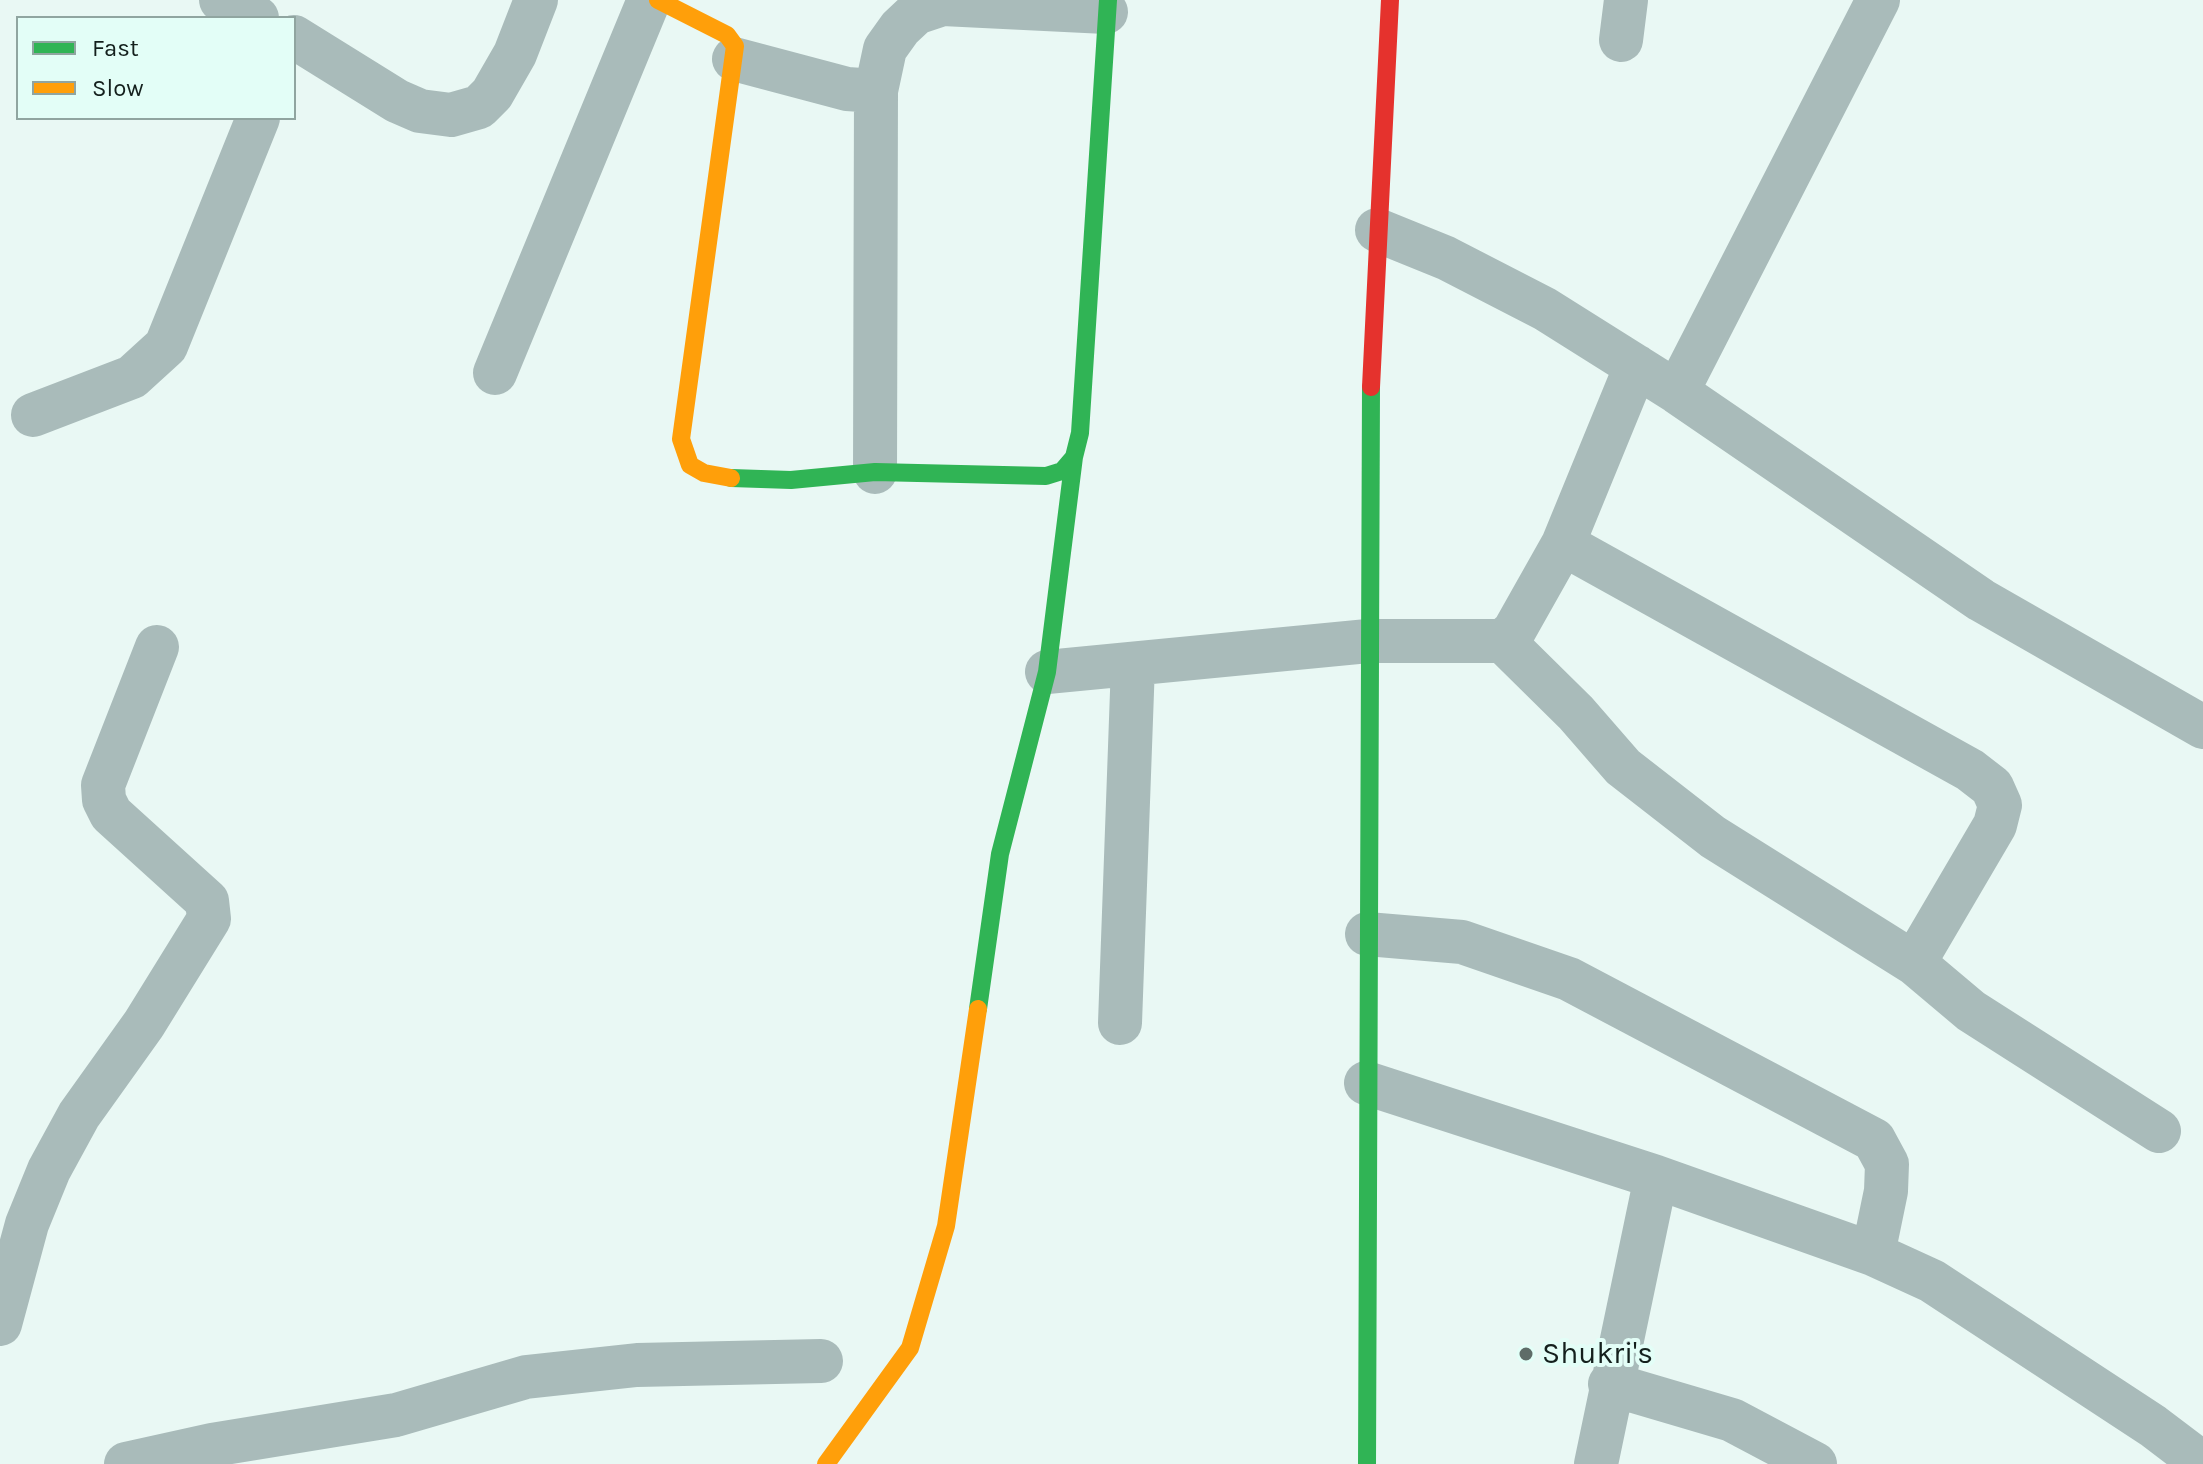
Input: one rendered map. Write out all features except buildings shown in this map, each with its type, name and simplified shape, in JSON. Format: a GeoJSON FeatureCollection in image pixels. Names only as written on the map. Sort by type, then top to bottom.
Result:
{"type":"FeatureCollection","features":[{"type":"Feature","properties":{"kind":"street"},"geometry":{"type":"LineString","coordinates":[[221,0],[253,16]]}},
{"type":"Feature","properties":{"kind":"street"},"geometry":{"type":"LineString","coordinates":[[296,38],[397,101],[420,111],[451,115],[479,107],[492,94],[515,54],[536,0]]}},
{"type":"Feature","properties":{"kind":"street"},"geometry":{"type":"LineString","coordinates":[[495,373],[649,0]]}},
{"type":"Feature","properties":{"kind":"street"},"geometry":{"type":"LineString","coordinates":[[658,0],[727,35],[735,46],[681,422],[690,465],[723,478],[791,480],[875,472],[1046,476],[1062,471],[1074,457]]}},
{"type":"Feature","properties":{"kind":"street"},"geometry":{"type":"LineString","coordinates":[[1367,1464],[1368,641],[1377,230],[1390,0]]}},
{"type":"Feature","properties":{"kind":"street"},"geometry":{"type":"LineString","coordinates":[[1677,392],[1878,0]]}},
{"type":"Feature","properties":{"kind":"street"},"geometry":{"type":"LineString","coordinates":[[826,1464],[910,1348],[946,1226],[1000,854],[1047,672],[1074,457],[1080,433],[1104,94],[1107,6],[943,4],[916,13],[885,49],[876,91],[875,472]]}},
{"type":"Feature","properties":{"kind":"street"},"geometry":{"type":"LineString","coordinates":[[734,59],[847,89],[876,91]]}},
{"type":"Feature","properties":{"kind":"street"},"geometry":{"type":"LineString","coordinates":[[33,415],[132,377],[166,346],[257,120]]}},
{"type":"Feature","properties":{"kind":"street"},"geometry":{"type":"LineString","coordinates":[[1377,230],[1446,258],[1545,309],[1677,392],[1981,600],[2203,727]]}},
{"type":"Feature","properties":{"kind":"street"},"geometry":{"type":"LineString","coordinates":[[1047,672],[1368,641],[1503,641],[1514,631],[1563,544],[1636,366]]}},
{"type":"Feature","properties":{"kind":"street"},"geometry":{"type":"LineString","coordinates":[[1563,544],[1970,770],[1992,787],[2000,805],[1995,825],[1914,963]]}},
{"type":"Feature","properties":{"kind":"street"},"geometry":{"type":"LineString","coordinates":[[1503,641],[1634,776],[1713,837],[1914,963],[1971,1011],[2159,1131]]}},
{"type":"Feature","properties":{"kind":"street"},"geometry":{"type":"LineString","coordinates":[[0,1324],[27,1224],[49,1170],[79,1115],[144,1024],[209,919],[207,901],[111,814],[104,800],[103,785],[157,647]]}},
{"type":"Feature","properties":{"kind":"street"},"geometry":{"type":"LineString","coordinates":[[1120,1023],[1133,664]]}},
{"type":"Feature","properties":{"kind":"street"},"geometry":{"type":"LineString","coordinates":[[1367,934],[1462,942],[1569,979],[1874,1140],[1887,1164],[1886,1191],[1873,1254]]}},
{"type":"Feature","properties":{"kind":"street"},"geometry":{"type":"LineString","coordinates":[[1366,1083],[1656,1177],[1873,1254],[1932,1281],[2153,1426],[2203,1464]]}},
{"type":"Feature","properties":{"kind":"street"},"geometry":{"type":"LineString","coordinates":[[1596,1464],[1610,1384],[1656,1177]]}},
{"type":"Feature","properties":{"kind":"street"},"geometry":{"type":"LineString","coordinates":[[126,1464],[227,1454],[396,1415],[526,1377],[637,1365],[821,1361]]}},
{"type":"Feature","properties":{"kind":"street"},"geometry":{"type":"LineString","coordinates":[[1610,1384],[1732,1420],[1815,1464]]}},
{"type":"Feature","properties":{"kind":"traffic: fast"},"geometry":{"type":"LineString","coordinates":[[731,478],[791,480],[875,472],[1046,476],[1062,471],[1074,457],[1080,433],[1108,0]]}},
{"type":"Feature","properties":{"kind":"traffic: fast"},"geometry":{"type":"LineString","coordinates":[[1367,1464],[1371,387]]}},
{"type":"Feature","properties":{"kind":"traffic: fast"},"geometry":{"type":"LineString","coordinates":[[978,1009],[1000,854],[1047,672],[1074,457]]}},
{"type":"Feature","properties":{"kind":"traffic: slow"},"geometry":{"type":"LineString","coordinates":[[658,0],[727,35],[735,46],[681,439],[690,465],[704,473],[731,478]]}},
{"type":"Feature","properties":{"kind":"traffic: slow"},"geometry":{"type":"LineString","coordinates":[[826,1464],[910,1348],[946,1226],[978,1009]]}},
{"type":"Feature","properties":{"kind":"traffic: jam"},"geometry":{"type":"LineString","coordinates":[[1371,387],[1390,0]]}},
{"type":"Feature","properties":{"kind":"place","name":"Shukri's"},"geometry":{"type":"Point","coordinates":[1526,1354]}}]}
